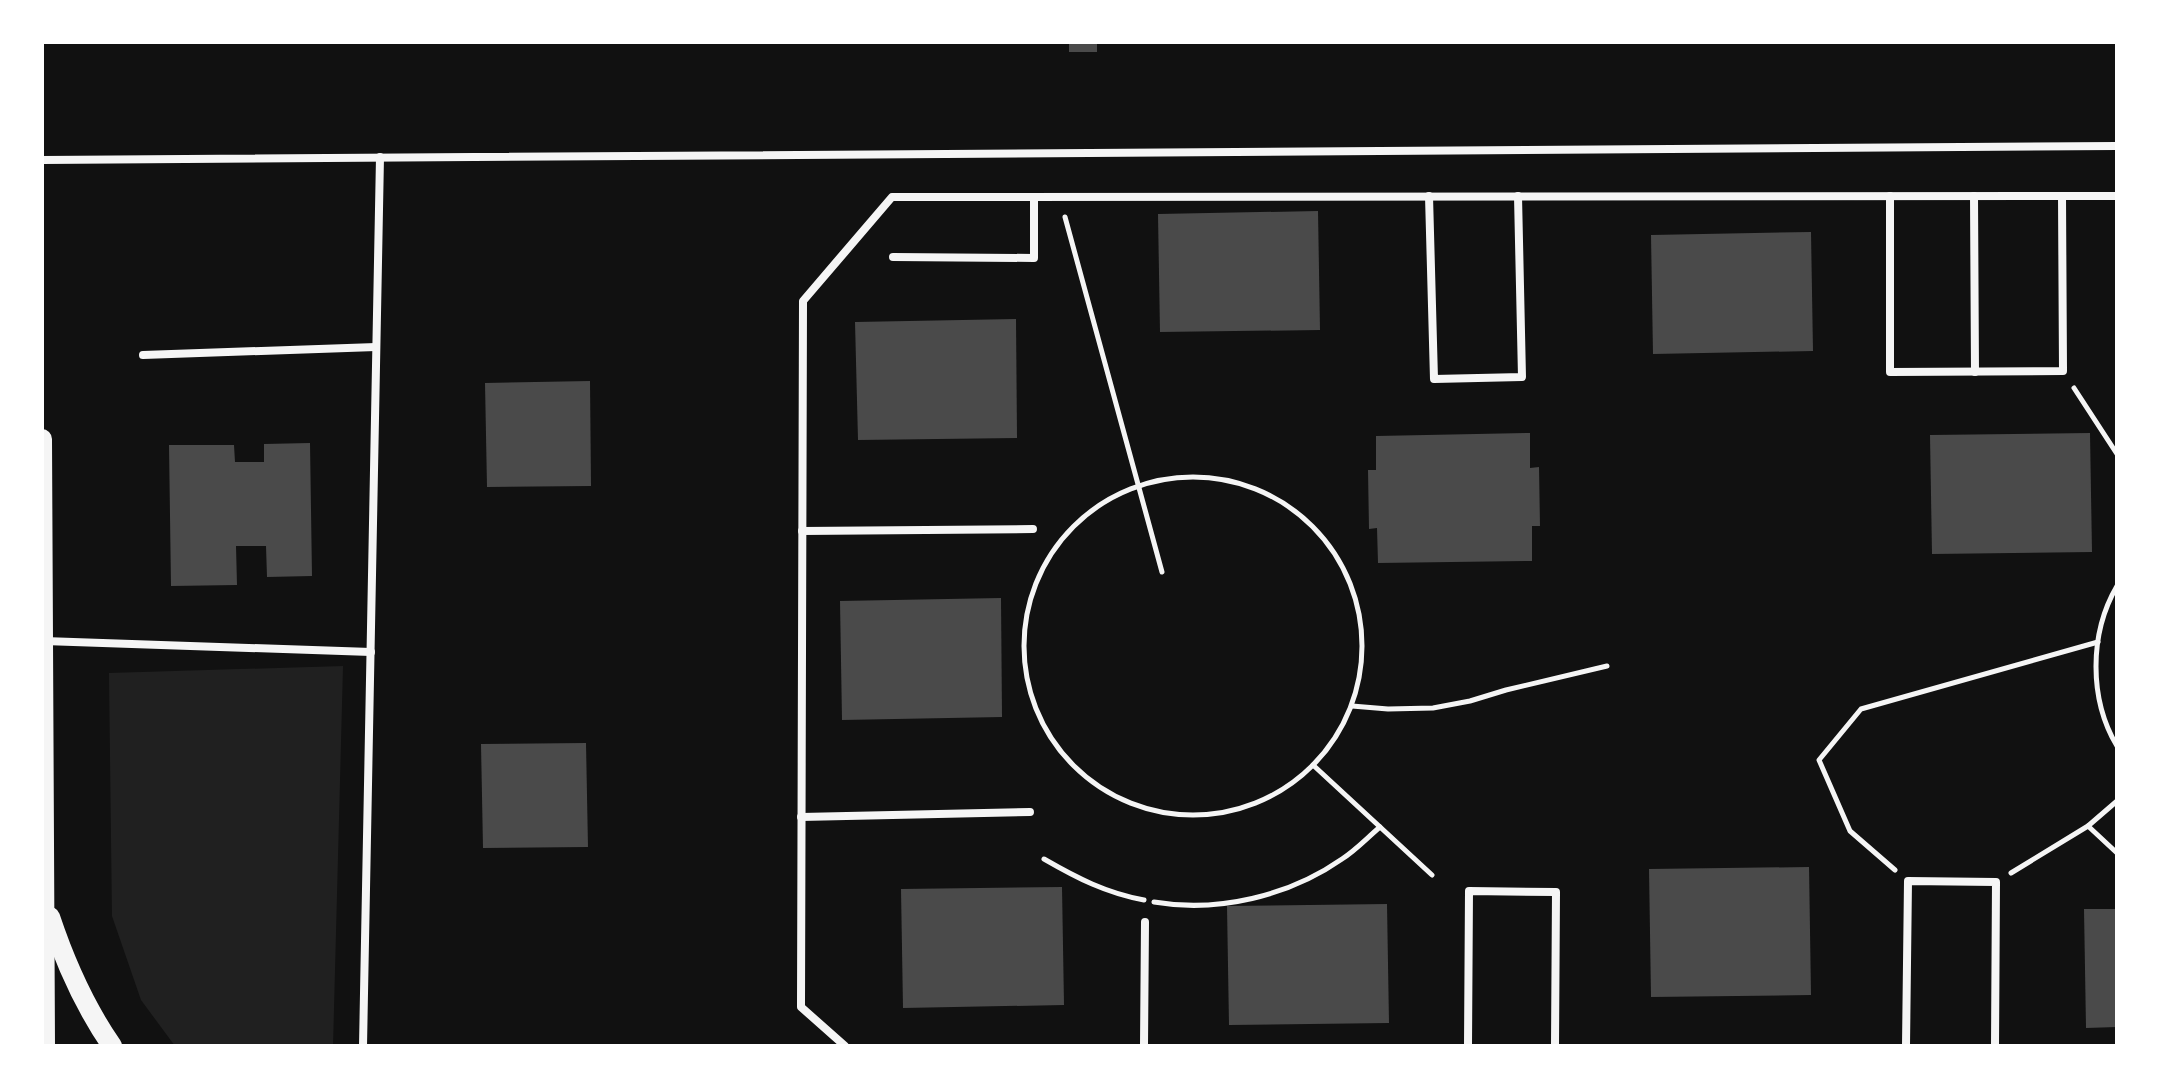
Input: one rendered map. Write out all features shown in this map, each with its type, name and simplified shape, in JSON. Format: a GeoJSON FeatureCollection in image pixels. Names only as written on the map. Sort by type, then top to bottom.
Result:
{"type":"FeatureCollection","features":[{"type":"Feature","properties":{"kind":"main road"},"geometry":{"type":"LineString","coordinates":[[42,439],[45,1046]]}},
{"type":"Feature","properties":{"kind":"main road"},"geometry":{"type":"LineString","coordinates":[[44,899],[71,972],[112,1046]]}},
{"type":"Feature","properties":{"kind":"street"},"geometry":{"type":"LineString","coordinates":[[42,160],[2117,146]]}},
{"type":"Feature","properties":{"kind":"street"},"geometry":{"type":"LineString","coordinates":[[363,1046],[380,157]]}},
{"type":"Feature","properties":{"kind":"street"},"geometry":{"type":"LineString","coordinates":[[1429,196],[1434,379],[1522,377],[1518,196]]}},
{"type":"Feature","properties":{"kind":"street"},"geometry":{"type":"LineString","coordinates":[[1890,196],[1890,372],[2063,371],[2062,196]]}},
{"type":"Feature","properties":{"kind":"street"},"geometry":{"type":"LineString","coordinates":[[1974,196],[1975,372]]}},
{"type":"Feature","properties":{"kind":"street"},"geometry":{"type":"LineString","coordinates":[[845,1046],[801,1007],[803,301],[892,197],[2117,196]]}},
{"type":"Feature","properties":{"kind":"street"},"geometry":{"type":"LineString","coordinates":[[893,257],[1034,258],[1034,197]]}},
{"type":"Feature","properties":{"kind":"street"},"geometry":{"type":"LineString","coordinates":[[143,355],[376,347]]}},
{"type":"Feature","properties":{"kind":"street"},"geometry":{"type":"LineString","coordinates":[[802,531],[1033,529]]}},
{"type":"Feature","properties":{"kind":"street"},"geometry":{"type":"LineString","coordinates":[[43,641],[371,652]]}},
{"type":"Feature","properties":{"kind":"street"},"geometry":{"type":"LineString","coordinates":[[801,817],[1030,812]]}},
{"type":"Feature","properties":{"kind":"street"},"geometry":{"type":"LineString","coordinates":[[1906,1046],[1908,881],[1996,882],[1995,1046]]}},
{"type":"Feature","properties":{"kind":"street"},"geometry":{"type":"LineString","coordinates":[[1468,1046],[1469,891],[1483,891],[1556,892],[1555,1046]]}},
{"type":"Feature","properties":{"kind":"street"},"geometry":{"type":"LineString","coordinates":[[1144,1046],[1145,922]]}},
{"type":"Feature","properties":{"kind":"path"},"geometry":{"type":"LineString","coordinates":[[1059,197],[1162,572]]}},
{"type":"Feature","properties":{"kind":"path"},"geometry":{"type":"LineString","coordinates":[[2063,371],[2117,454]]}},
{"type":"Feature","properties":{"kind":"path"},"geometry":{"type":"LineString","coordinates":[[1178,478],[1219,479],[1246,486],[1271,496],[1315,529],[1346,573],[1356,599],[1361,625],[1359,680],[1352,706],[1329,747],[1313,765],[1265,799],[1237,809],[1208,814],[1179,814],[1149,809],[1122,799],[1074,766],[1055,744],[1040,719],[1030,693],[1024,636],[1036,581],[1067,532],[1100,505],[1138,486],[1178,478]]}},
{"type":"Feature","properties":{"kind":"path"},"geometry":{"type":"LineString","coordinates":[[2117,586],[2104,616],[2096,667],[2104,716],[2117,746]]}},
{"type":"Feature","properties":{"kind":"path"},"geometry":{"type":"LineString","coordinates":[[1908,881],[1850,831],[1819,760],[1861,709],[2098,642]]}},
{"type":"Feature","properties":{"kind":"path"},"geometry":{"type":"LineString","coordinates":[[1352,706],[1433,708],[1607,666]]}},
{"type":"Feature","properties":{"kind":"path"},"geometry":{"type":"LineString","coordinates":[[1313,765],[1432,875]]}},
{"type":"Feature","properties":{"kind":"path"},"geometry":{"type":"LineString","coordinates":[[1996,882],[2088,826],[2117,801]]}},
{"type":"Feature","properties":{"kind":"path"},"geometry":{"type":"LineString","coordinates":[[2088,826],[2117,853]]}},
{"type":"Feature","properties":{"kind":"path"},"geometry":{"type":"LineString","coordinates":[[1044,859],[1083,882],[1126,897],[1171,905],[1216,905],[1261,897],[1303,881],[1343,859],[1380,827]]}},
{"type":"Feature","properties":{"kind":"shaded area"},"geometry":{"type":"Polygon","coordinates":[[[343,666],[333,1046],[175,1046],[141,1000],[112,916],[109,673],[343,666]]]}},
{"type":"Feature","properties":{"kind":"building"},"geometry":{"type":"Polygon","coordinates":[[[1069,42],[1097,42],[1097,52],[1069,52],[1069,42]]]}},
{"type":"Feature","properties":{"kind":"building"},"geometry":{"type":"Polygon","coordinates":[[[1318,211],[1320,330],[1160,332],[1158,214],[1318,211]]]}},
{"type":"Feature","properties":{"kind":"building"},"geometry":{"type":"Polygon","coordinates":[[[1811,232],[1813,351],[1653,354],[1651,235],[1811,232]]]}},
{"type":"Feature","properties":{"kind":"building"},"geometry":{"type":"Polygon","coordinates":[[[1016,319],[1017,438],[858,440],[855,322],[1016,319]]]}},
{"type":"Feature","properties":{"kind":"building"},"geometry":{"type":"Polygon","coordinates":[[[590,381],[591,486],[487,487],[485,383],[590,381]]]}},
{"type":"Feature","properties":{"kind":"building"},"geometry":{"type":"Polygon","coordinates":[[[1530,433],[1530,468],[1539,467],[1540,526],[1532,526],[1532,561],[1378,563],[1377,528],[1369,529],[1368,470],[1376,470],[1376,436],[1530,433]]]}},
{"type":"Feature","properties":{"kind":"building"},"geometry":{"type":"Polygon","coordinates":[[[2090,433],[2092,552],[1932,554],[1930,435],[2090,433]]]}},
{"type":"Feature","properties":{"kind":"building"},"geometry":{"type":"Polygon","coordinates":[[[310,443],[312,576],[267,577],[266,546],[236,546],[237,585],[171,586],[169,445],[234,445],[235,462],[264,462],[264,444],[310,443]]]}},
{"type":"Feature","properties":{"kind":"building"},"geometry":{"type":"Polygon","coordinates":[[[1001,598],[1002,717],[842,720],[840,601],[1001,598]]]}},
{"type":"Feature","properties":{"kind":"building"},"geometry":{"type":"Polygon","coordinates":[[[586,743],[588,847],[483,848],[481,744],[586,743]]]}},
{"type":"Feature","properties":{"kind":"building"},"geometry":{"type":"Polygon","coordinates":[[[1809,867],[1811,995],[1651,997],[1649,869],[1809,867]]]}},
{"type":"Feature","properties":{"kind":"building"},"geometry":{"type":"Polygon","coordinates":[[[1062,887],[1064,1005],[903,1008],[901,889],[1062,887]]]}},
{"type":"Feature","properties":{"kind":"building"},"geometry":{"type":"Polygon","coordinates":[[[1387,904],[1389,1023],[1229,1025],[1227,906],[1387,904]]]}},
{"type":"Feature","properties":{"kind":"building"},"geometry":{"type":"Polygon","coordinates":[[[2084,909],[2117,909],[2117,1027],[2086,1028],[2084,909]]]}}]}
